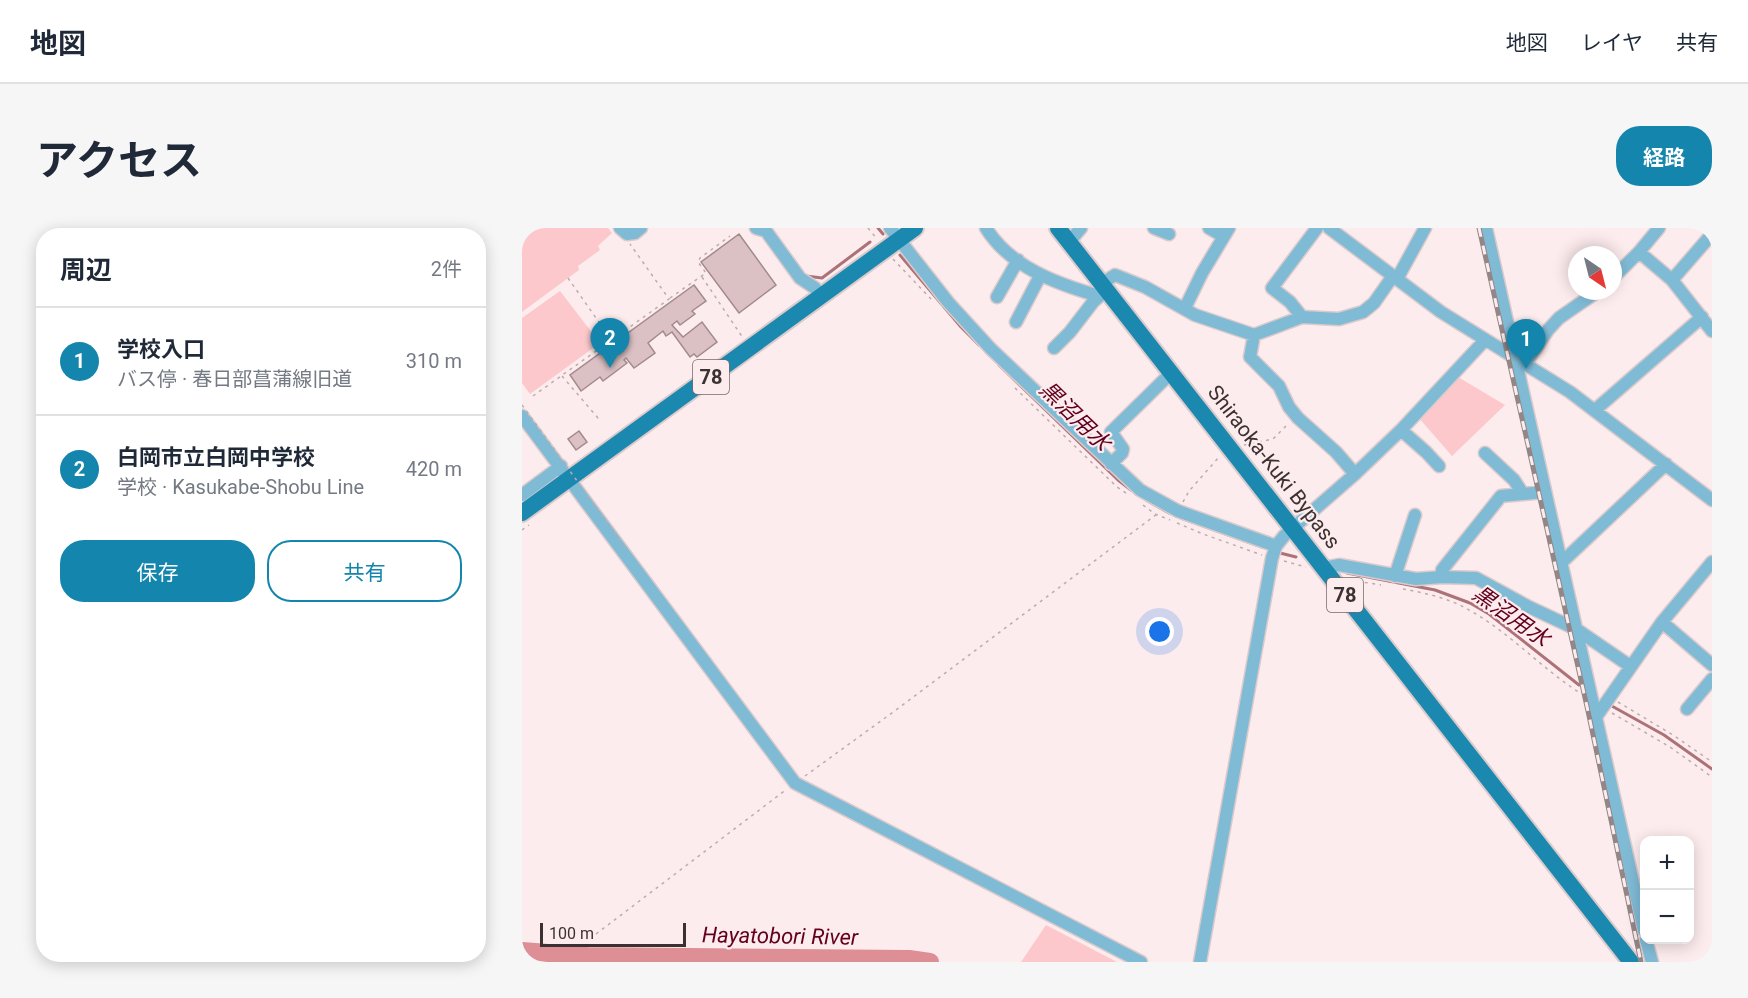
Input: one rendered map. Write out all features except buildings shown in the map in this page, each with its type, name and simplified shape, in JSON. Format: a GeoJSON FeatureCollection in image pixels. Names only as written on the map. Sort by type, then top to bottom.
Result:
{"type":"FeatureCollection","features":[{"type":"Feature","properties":{"kind":"main road","name":"78"},"geometry":{"type":"LineString","coordinates":[[522,513],[565,472],[821,296],[895,234],[915,228]]}},
{"type":"Feature","properties":{"kind":"main road","name":"Shiraoka-Kuki Bypass"},"geometry":{"type":"LineString","coordinates":[[1058,228],[1102,290],[1171,373],[1292,528],[1317,567],[1631,962]]}},
{"type":"Feature","properties":{"kind":"street"},"geometry":{"type":"LineString","coordinates":[[623,231],[635,233],[641,228]]}},
{"type":"Feature","properties":{"kind":"street"},"geometry":{"type":"LineString","coordinates":[[756,228],[766,231],[800,278],[815,288],[821,296]]}},
{"type":"Feature","properties":{"kind":"street"},"geometry":{"type":"LineString","coordinates":[[986,228],[995,243],[1040,276],[1066,286],[1102,290]]}},
{"type":"Feature","properties":{"kind":"street"},"geometry":{"type":"LineString","coordinates":[[1069,242],[1081,228]]}},
{"type":"Feature","properties":{"kind":"street"},"geometry":{"type":"LineString","coordinates":[[1154,228],[1169,234]]}},
{"type":"Feature","properties":{"kind":"street"},"geometry":{"type":"LineString","coordinates":[[1185,308],[1226,232],[1209,228]]}},
{"type":"Feature","properties":{"kind":"street"},"geometry":{"type":"LineString","coordinates":[[1302,317],[1290,302],[1272,288],[1317,228]]}},
{"type":"Feature","properties":{"kind":"street"},"geometry":{"type":"LineString","coordinates":[[1054,348],[1070,332],[1115,275],[1145,287],[1195,315],[1254,335],[1302,317],[1339,319],[1363,312],[1374,303],[1395,277],[1425,228]]}},
{"type":"Feature","properties":{"kind":"street"},"geometry":{"type":"LineString","coordinates":[[1486,228],[1520,361],[1544,492],[1576,629],[1599,712],[1640,912]]}},
{"type":"Feature","properties":{"kind":"street"},"geometry":{"type":"LineString","coordinates":[[1622,269],[1659,228]]}},
{"type":"Feature","properties":{"kind":"street"},"geometry":{"type":"LineString","coordinates":[[1332,229],[1441,312],[1553,380],[1712,500]]}},
{"type":"Feature","properties":{"kind":"street"},"geometry":{"type":"LineString","coordinates":[[895,234],[948,302],[991,349],[1140,490],[1178,511],[1276,546]]}},
{"type":"Feature","properties":{"kind":"street"},"geometry":{"type":"LineString","coordinates":[[1672,280],[1712,234]]}},
{"type":"Feature","properties":{"kind":"street"},"geometry":{"type":"LineString","coordinates":[[1639,252],[1672,280],[1712,331]]}},
{"type":"Feature","properties":{"kind":"street"},"geometry":{"type":"LineString","coordinates":[[997,297],[1018,260]]}},
{"type":"Feature","properties":{"kind":"street"},"geometry":{"type":"LineString","coordinates":[[1016,322],[1040,276]]}},
{"type":"Feature","properties":{"kind":"street"},"geometry":{"type":"LineString","coordinates":[[1520,361],[1559,318],[1585,300]]}},
{"type":"Feature","properties":{"kind":"street"},"geometry":{"type":"LineString","coordinates":[[1595,410],[1702,317]]}},
{"type":"Feature","properties":{"kind":"street"},"geometry":{"type":"LineString","coordinates":[[1254,335],[1250,357],[1279,386],[1296,416],[1336,452],[1355,474]]}},
{"type":"Feature","properties":{"kind":"street"},"geometry":{"type":"LineString","coordinates":[[1200,962],[1276,546],[1292,528],[1355,474],[1401,430],[1485,340]]}},
{"type":"Feature","properties":{"kind":"street"},"geometry":{"type":"LineString","coordinates":[[1111,464],[1123,449],[1111,432],[1171,373]]}},
{"type":"Feature","properties":{"kind":"street"},"geometry":{"type":"LineString","coordinates":[[522,416],[795,783],[1142,962]]}},
{"type":"Feature","properties":{"kind":"street"},"geometry":{"type":"LineString","coordinates":[[1401,430],[1439,466]]}},
{"type":"Feature","properties":{"kind":"street"},"geometry":{"type":"LineString","coordinates":[[1485,453],[1514,480],[1523,494]]}},
{"type":"Feature","properties":{"kind":"street"},"geometry":{"type":"LineString","coordinates":[[1561,563],[1666,464]]}},
{"type":"Feature","properties":{"kind":"street"},"geometry":{"type":"LineString","coordinates":[[522,495],[565,472]]}},
{"type":"Feature","properties":{"kind":"street"},"geometry":{"type":"LineString","coordinates":[[1442,577],[1442,570],[1502,496],[1544,492]]}},
{"type":"Feature","properties":{"kind":"street"},"geometry":{"type":"LineString","coordinates":[[1395,583],[1415,515]]}},
{"type":"Feature","properties":{"kind":"street"},"geometry":{"type":"LineString","coordinates":[[1599,712],[1662,622],[1712,562]]}},
{"type":"Feature","properties":{"kind":"street"},"geometry":{"type":"LineString","coordinates":[[1317,567],[1338,565],[1395,583],[1442,577],[1476,579],[1576,629],[1630,666]]}},
{"type":"Feature","properties":{"kind":"street"},"geometry":{"type":"LineString","coordinates":[[1662,622],[1712,665]]}},
{"type":"Feature","properties":{"kind":"street"},"geometry":{"type":"LineString","coordinates":[[1687,709],[1712,679]]}},
{"type":"Feature","properties":{"kind":"street"},"geometry":{"type":"LineString","coordinates":[[1647,944],[1652,962]]}},
{"type":"Feature","properties":{"kind":"path"},"geometry":{"type":"LineString","coordinates":[[868,228],[880,243]]}},
{"type":"Feature","properties":{"kind":"path"},"geometry":{"type":"LineString","coordinates":[[623,231],[669,299]]}},
{"type":"Feature","properties":{"kind":"path"},"geometry":{"type":"LineString","coordinates":[[533,396],[706,273],[698,262],[700,258],[730,236]]}},
{"type":"Feature","properties":{"kind":"path"},"geometry":{"type":"LineString","coordinates":[[701,276],[744,340]]}},
{"type":"Feature","properties":{"kind":"path"},"geometry":{"type":"LineString","coordinates":[[568,278],[611,339]]}},
{"type":"Feature","properties":{"kind":"path"},"geometry":{"type":"LineString","coordinates":[[562,375],[598,418],[601,416]]}},
{"type":"Feature","properties":{"kind":"path"},"geometry":{"type":"LineString","coordinates":[[522,405],[625,547]]}},
{"type":"Feature","properties":{"kind":"path"},"geometry":{"type":"LineString","coordinates":[[1178,511],[1189,491],[1229,448],[1273,439],[1296,416]]}},
{"type":"Feature","properties":{"kind":"path"},"geometry":{"type":"LineString","coordinates":[[596,934],[1157,514]]}},
{"type":"Feature","properties":{"kind":"path"},"geometry":{"type":"LineString","coordinates":[[1279,559],[1304,567],[1317,567]]}},
{"type":"Feature","properties":{"kind":"path"},"geometry":{"type":"LineString","coordinates":[[1345,581],[1395,583],[1467,608],[1581,694]]}},
{"type":"Feature","properties":{"kind":"path"},"geometry":{"type":"LineString","coordinates":[[1614,699],[1712,762]]}},
{"type":"Feature","properties":{"kind":"path"},"geometry":{"type":"LineString","coordinates":[[1599,712],[1670,747],[1712,777]]}},
{"type":"Feature","properties":{"kind":"shaded area"},"geometry":{"type":"Polygon","coordinates":[[[522,228],[608,228],[612,233],[598,246],[600,250],[578,266],[579,270],[522,312],[522,228]]]}},
{"type":"Feature","properties":{"kind":"shaded area"},"geometry":{"type":"Polygon","coordinates":[[[560,291],[600,343],[530,394],[522,383],[522,318],[560,291]]]}},
{"type":"Feature","properties":{"kind":"shaded area"},"geometry":{"type":"Polygon","coordinates":[[[1458,377],[1505,405],[1452,456],[1418,417],[1458,377]]]}},
{"type":"Feature","properties":{"kind":"shaded area"},"geometry":{"type":"Polygon","coordinates":[[[1046,925],[1117,962],[1021,962],[1046,925]]]}},
{"type":"Feature","properties":{"kind":"waterway","name":"黒沼用水"},"geometry":{"type":"LineString","coordinates":[[878,228],[883,234]]}},
{"type":"Feature","properties":{"kind":"waterway"},"geometry":{"type":"LineString","coordinates":[[806,276],[822,278],[870,242]]}},
{"type":"Feature","properties":{"kind":"waterway","name":"黒沼用水"},"geometry":{"type":"LineString","coordinates":[[900,255],[979,345]]}},
{"type":"Feature","properties":{"kind":"waterway","name":"黒沼用水"},"geometry":{"type":"LineString","coordinates":[[999,365],[1131,490]]}},
{"type":"Feature","properties":{"kind":"waterway","name":"黒沼用水"},"geometry":{"type":"LineString","coordinates":[[1146,500],[1169,513]]}},
{"type":"Feature","properties":{"kind":"waterway","name":"黒沼用水"},"geometry":{"type":"LineString","coordinates":[[1181,518],[1262,547]]}},
{"type":"Feature","properties":{"kind":"waterway","name":"黒沼用水"},"geometry":{"type":"LineString","coordinates":[[1280,553],[1296,557]]}},
{"type":"Feature","properties":{"kind":"waterway","name":"黒沼用水"},"geometry":{"type":"LineString","coordinates":[[1347,573],[1435,590],[1470,603],[1489,614],[1579,685]]}},
{"type":"Feature","properties":{"kind":"waterway","name":"黒沼用水"},"geometry":{"type":"LineString","coordinates":[[1610,705],[1664,735],[1712,769]]}},
{"type":"Feature","properties":{"kind":"waterway","name":"Hayatobori River"},"geometry":{"type":"LineString","coordinates":[[522,951],[587,956],[909,959],[930,962]]}},
{"type":"Feature","properties":{"kind":"railway"},"geometry":{"type":"LineString","coordinates":[[1479,228],[1588,711],[1641,962]]}},
{"type":"Feature","properties":{"kind":"place","name":"白岡市立白岡中学校"},"geometry":{"type":"Point","coordinates":[610,368]}},
{"type":"Feature","properties":{"kind":"place","name":"学校入口"},"geometry":{"type":"Point","coordinates":[1526,369]}}]}
